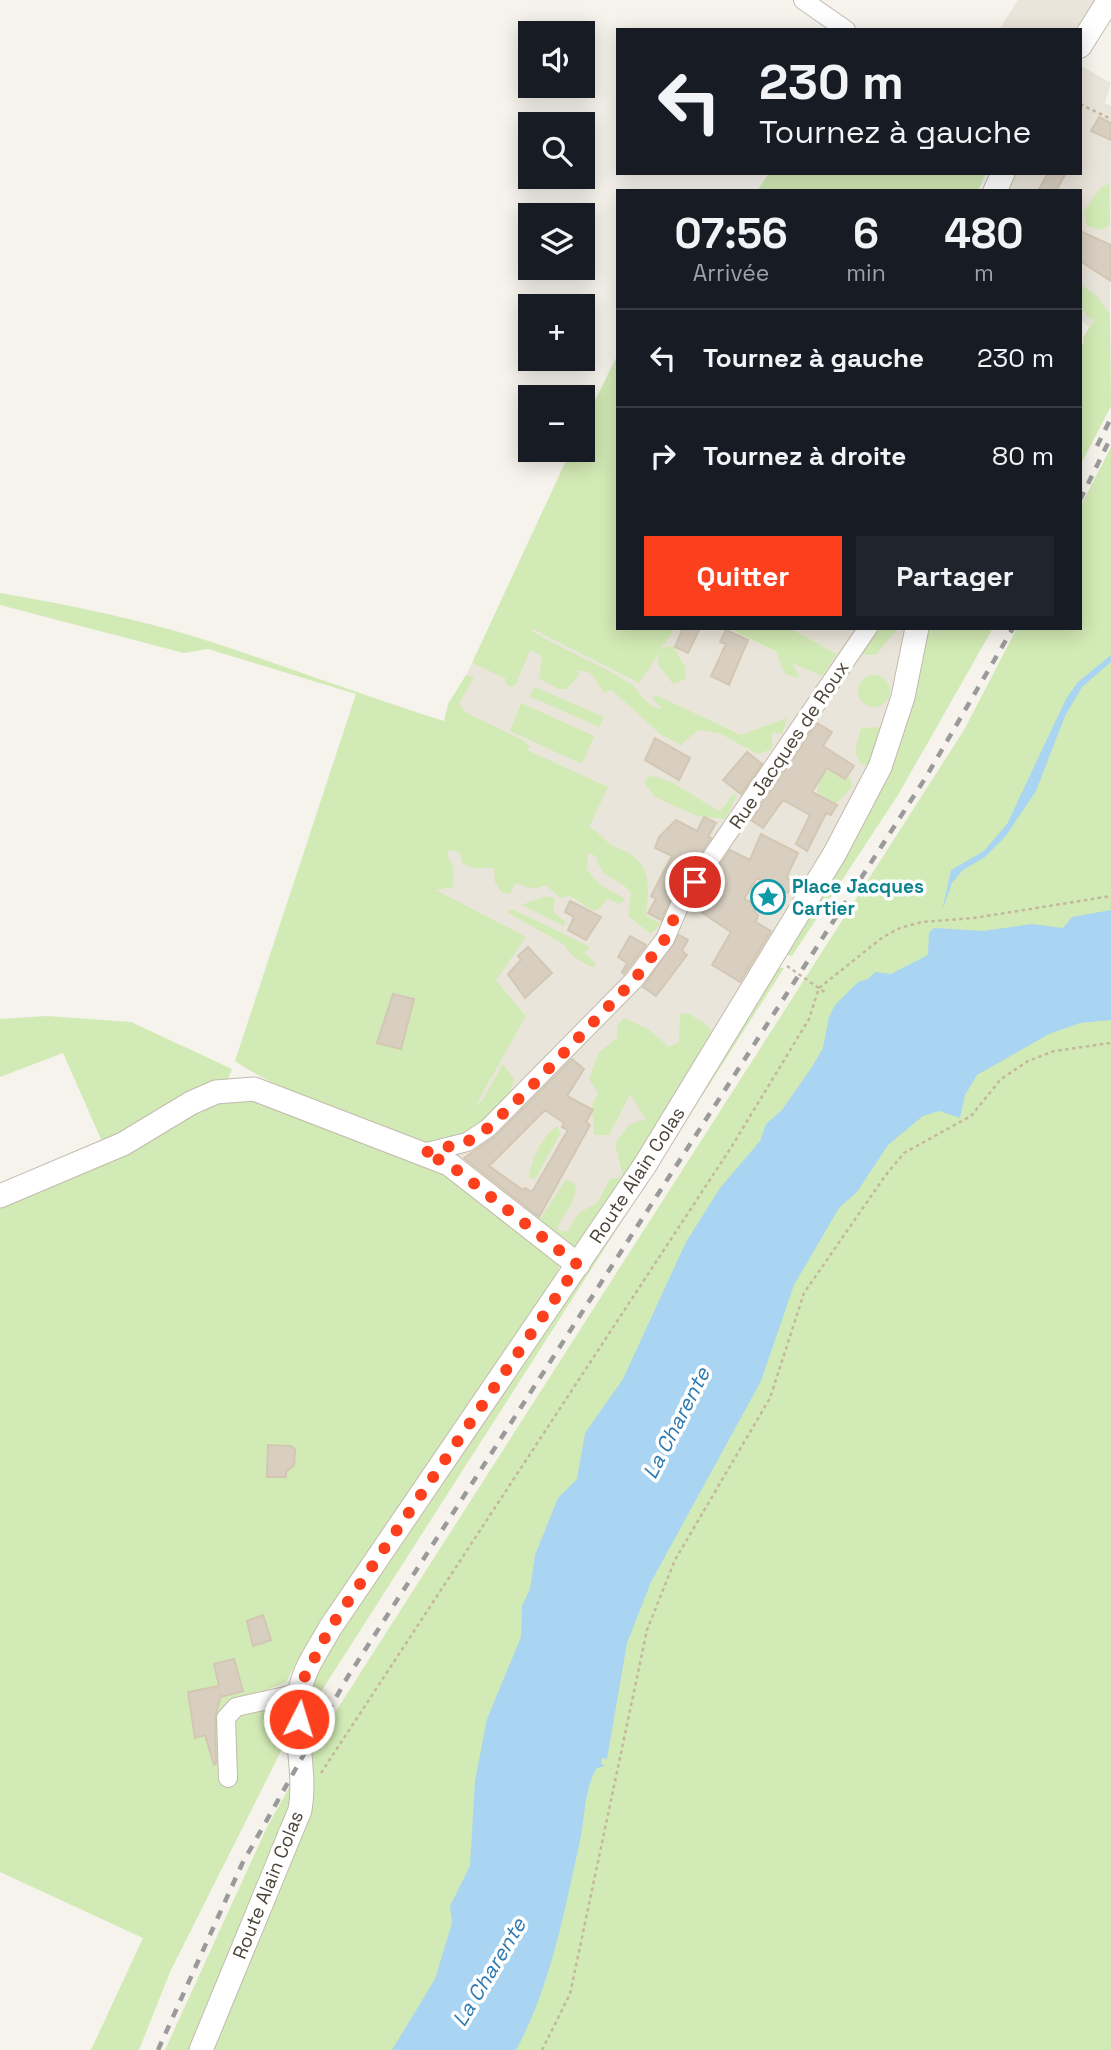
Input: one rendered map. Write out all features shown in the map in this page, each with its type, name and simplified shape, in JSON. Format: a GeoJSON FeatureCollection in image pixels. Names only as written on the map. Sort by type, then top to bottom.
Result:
{"type":"FeatureCollection","features":[{"type":"Feature","properties":{"kind":"street"},"geometry":{"type":"LineString","coordinates":[[803,0],[843,28]]}},
{"type":"Feature","properties":{"kind":"street"},"geometry":{"type":"LineString","coordinates":[[1082,43],[1109,0]]}},
{"type":"Feature","properties":{"kind":"street","name":"Rue Jacques de Roux"},"geometry":{"type":"LineString","coordinates":[[423,1153],[467,1142],[488,1128],[634,980],[665,939],[681,902],[867,630]]}},
{"type":"Feature","properties":{"kind":"street","name":"Route Alain Colas"},"geometry":{"type":"LineString","coordinates":[[201,2050],[293,1832],[303,1793],[299,1693],[308,1665],[330,1628],[578,1265],[669,1126],[835,853],[880,767],[903,697],[917,630]]}},
{"type":"Feature","properties":{"kind":"street"},"geometry":{"type":"LineString","coordinates":[[0,1196],[123,1144],[191,1103],[216,1092],[254,1089],[449,1164],[578,1265]]}},
{"type":"Feature","properties":{"kind":"street"},"geometry":{"type":"LineString","coordinates":[[228,1778],[226,1718],[236,1707],[299,1693]]}},
{"type":"Feature","properties":{"kind":"path"},"geometry":{"type":"LineString","coordinates":[[1082,105],[1111,119]]}},
{"type":"Feature","properties":{"kind":"path"},"geometry":{"type":"LineString","coordinates":[[303,1793],[309,1789],[351,1730],[732,1146],[809,1019],[819,988],[883,937],[900,928],[922,922],[974,918],[1111,896]]}},
{"type":"Feature","properties":{"kind":"path"},"geometry":{"type":"LineString","coordinates":[[773,957],[826,993]]}},
{"type":"Feature","properties":{"kind":"path"},"geometry":{"type":"LineString","coordinates":[[542,2050],[570,1994],[647,1630],[675,1560],[770,1398],[804,1293],[904,1153],[971,1116],[1001,1079],[1027,1061],[1054,1051],[1111,1043]]}},
{"type":"Feature","properties":{"kind":"shaded area"},"geometry":{"type":"Polygon","coordinates":[[[1018,0],[1098,0],[1080,28],[1000,28],[1018,0]]]}},
{"type":"Feature","properties":{"kind":"shaded area"},"geometry":{"type":"Polygon","coordinates":[[[1082,67],[1111,83],[1105,103],[1111,106],[1110,349],[1084,341],[1089,327],[1082,321],[1082,189],[1004,189],[1010,175],[1082,175],[1082,67]]]}},
{"type":"Feature","properties":{"kind":"shaded area"},"geometry":{"type":"Polygon","coordinates":[[[529,626],[639,683],[674,630],[732,630],[822,676],[837,654],[794,630],[914,630],[880,767],[578,1265],[449,1164],[474,1107],[526,1016],[496,980],[431,887],[433,819],[607,787],[448,714],[472,663],[513,682],[529,626]]]}},
{"type":"Feature","properties":{"kind":"green space"},"geometry":{"type":"Polygon","coordinates":[[[768,175],[985,175],[979,189],[758,189],[768,175]]]}},
{"type":"Feature","properties":{"kind":"green space"},"geometry":{"type":"Polygon","coordinates":[[[1109,183],[1110,224],[1102,230],[1087,226],[1084,212],[1098,190],[1109,183]]]}},
{"type":"Feature","properties":{"kind":"green space"},"geometry":{"type":"Polygon","coordinates":[[[1082,285],[1098,297],[1110,315],[1111,406],[1082,462],[1082,346],[1083,337],[1095,320],[1089,319],[1082,308],[1082,285]]]}},
{"type":"Feature","properties":{"kind":"green space"},"geometry":{"type":"Polygon","coordinates":[[[616,358],[616,630],[674,630],[662,648],[673,646],[685,667],[686,679],[673,684],[657,663],[660,652],[639,683],[533,629],[532,631],[617,676],[633,686],[656,708],[662,709],[653,699],[656,695],[741,735],[787,718],[782,734],[772,732],[772,749],[758,754],[719,733],[698,730],[681,745],[660,734],[612,690],[604,693],[591,673],[577,670],[579,675],[566,689],[558,689],[539,678],[542,656],[530,650],[516,684],[511,687],[506,684],[506,679],[472,663],[565,462],[595,462],[595,401],[616,358]]]}},
{"type":"Feature","properties":{"kind":"green space"},"geometry":{"type":"Polygon","coordinates":[[[1111,447],[1111,2050],[211,2050],[311,1750],[964,730],[1016,630],[1082,630],[1082,503],[1111,447]]]}},
{"type":"Feature","properties":{"kind":"green space"},"geometry":{"type":"Polygon","coordinates":[[[0,593],[177,631],[444,721],[448,704],[466,675],[474,677],[459,704],[467,713],[524,741],[530,747],[527,750],[608,787],[589,827],[610,844],[630,854],[642,866],[647,882],[646,916],[661,923],[651,934],[628,916],[631,893],[606,875],[596,856],[588,853],[587,870],[599,884],[625,899],[620,904],[608,899],[598,910],[590,909],[570,896],[560,898],[546,885],[534,889],[515,883],[510,894],[502,893],[495,882],[494,868],[472,868],[462,863],[460,852],[448,850],[447,857],[453,865],[453,887],[436,890],[526,937],[496,980],[526,1016],[476,1105],[482,1101],[503,1064],[514,1079],[510,1093],[502,1105],[491,1117],[465,1134],[450,1140],[420,1144],[405,1140],[270,1081],[235,1061],[356,694],[208,649],[184,653],[0,605],[0,593]]]}},
{"type":"Feature","properties":{"kind":"green space"},"geometry":{"type":"Polygon","coordinates":[[[732,630],[794,630],[837,654],[822,676],[792,663],[798,678],[785,674],[776,652],[732,630]]]}},
{"type":"Feature","properties":{"kind":"green space"},"geometry":{"type":"Polygon","coordinates":[[[871,630],[896,630],[876,655],[861,654],[871,630]]]}},
{"type":"Feature","properties":{"kind":"green space"},"geometry":{"type":"Polygon","coordinates":[[[924,630],[992,630],[898,795],[792,956],[787,955],[787,947],[852,839],[924,630]]]}},
{"type":"Feature","properties":{"kind":"green space"},"geometry":{"type":"Polygon","coordinates":[[[874,675],[885,680],[890,691],[885,702],[874,707],[863,702],[858,691],[863,680],[874,675]]]}},
{"type":"Feature","properties":{"kind":"green space"},"geometry":{"type":"Polygon","coordinates":[[[535,687],[604,717],[599,727],[529,696],[535,687]]]}},
{"type":"Feature","properties":{"kind":"green space"},"geometry":{"type":"Polygon","coordinates":[[[521,703],[594,736],[582,764],[510,731],[521,703]]]}},
{"type":"Feature","properties":{"kind":"green space"},"geometry":{"type":"Polygon","coordinates":[[[885,727],[873,766],[861,764],[855,752],[861,728],[885,727]]]}},
{"type":"Feature","properties":{"kind":"green space"},"geometry":{"type":"Polygon","coordinates":[[[831,769],[850,778],[852,787],[832,805],[823,801],[817,793],[821,775],[831,769]]]}},
{"type":"Feature","properties":{"kind":"green space"},"geometry":{"type":"Polygon","coordinates":[[[649,776],[678,785],[720,811],[734,793],[736,796],[726,819],[698,816],[655,797],[644,782],[649,776]]]}},
{"type":"Feature","properties":{"kind":"green space"},"geometry":{"type":"Polygon","coordinates":[[[547,896],[555,899],[553,912],[565,921],[564,926],[521,905],[547,896]]]}},
{"type":"Feature","properties":{"kind":"green space"},"geometry":{"type":"Polygon","coordinates":[[[512,909],[590,947],[584,952],[596,964],[593,968],[574,957],[563,944],[507,912],[512,909]]]}},
{"type":"Feature","properties":{"kind":"green space"},"geometry":{"type":"Polygon","coordinates":[[[777,968],[784,968],[308,1712],[313,1679],[337,1633],[580,1250],[566,1250],[535,1227],[566,1179],[576,1185],[575,1192],[557,1230],[567,1232],[579,1213],[598,1202],[610,1179],[623,1177],[615,1143],[630,1124],[646,1119],[630,1094],[609,1135],[594,1135],[592,1105],[598,1093],[589,1079],[599,1052],[617,1038],[618,1025],[624,1018],[648,1029],[669,1047],[679,1042],[680,1014],[688,1013],[707,1025],[714,1035],[777,968]]]}},
{"type":"Feature","properties":{"kind":"green space"},"geometry":{"type":"Polygon","coordinates":[[[47,1016],[131,1022],[232,1069],[228,1079],[104,1146],[63,1053],[0,1077],[0,1019],[47,1016]]]}},
{"type":"Feature","properties":{"kind":"green space"},"geometry":{"type":"Polygon","coordinates":[[[240,1095],[422,1158],[562,1259],[553,1284],[305,1647],[286,1682],[260,1693],[282,1719],[286,1741],[170,1972],[139,2050],[91,2050],[143,1938],[0,1872],[0,1206],[47,1189],[148,1139],[193,1109],[240,1095]]]}},
{"type":"Feature","properties":{"kind":"green space"},"geometry":{"type":"Polygon","coordinates":[[[558,1126],[560,1134],[535,1179],[529,1178],[538,1149],[547,1135],[558,1126]]]}},
{"type":"Feature","properties":{"kind":"green space"},"geometry":{"type":"Polygon","coordinates":[[[294,1779],[293,1799],[191,2050],[165,2050],[267,1827],[294,1779]]]}},
{"type":"Feature","properties":{"kind":"water"},"geometry":{"type":"Polygon","coordinates":[[[1111,655],[1111,662],[1082,687],[1065,716],[1036,791],[1005,837],[985,857],[963,870],[952,883],[942,911],[951,870],[984,851],[1007,824],[1066,699],[1078,682],[1111,655]]]}},
{"type":"Feature","properties":{"kind":"water","name":"La Charente"},"geometry":{"type":"Polygon","coordinates":[[[1111,910],[1111,1020],[1080,1023],[1049,1034],[977,1075],[965,1095],[960,1118],[939,1111],[923,1116],[888,1145],[857,1192],[839,1208],[794,1285],[761,1381],[651,1582],[627,1643],[607,1759],[602,1758],[601,1764],[605,1766],[597,1768],[590,1785],[555,1948],[539,2000],[516,2050],[392,2050],[435,1979],[452,1923],[450,1906],[470,1866],[475,1781],[487,1719],[521,1637],[522,1606],[530,1589],[535,1555],[558,1498],[577,1479],[585,1433],[623,1379],[686,1242],[720,1188],[760,1141],[766,1124],[782,1110],[812,1067],[823,1048],[829,1017],[835,1005],[858,982],[868,979],[875,972],[891,974],[928,955],[929,932],[935,928],[983,931],[1032,924],[1063,928],[1072,917],[1111,910]]]}},
{"type":"Feature","properties":{"kind":"building"},"geometry":{"type":"Polygon","coordinates":[[[1099,117],[1111,123],[1111,140],[1091,131],[1099,117]]]}},
{"type":"Feature","properties":{"kind":"building"},"geometry":{"type":"Polygon","coordinates":[[[1047,175],[1065,175],[1057,189],[1039,189],[1047,175]]]}},
{"type":"Feature","properties":{"kind":"building"},"geometry":{"type":"Polygon","coordinates":[[[1082,232],[1111,245],[1111,281],[1082,262],[1082,232]]]}},
{"type":"Feature","properties":{"kind":"building"},"geometry":{"type":"Polygon","coordinates":[[[682,630],[699,630],[688,653],[675,647],[682,630]]]}},
{"type":"Feature","properties":{"kind":"building"},"geometry":{"type":"Polygon","coordinates":[[[726,630],[748,640],[729,685],[711,676],[726,644],[720,642],[726,630]]]}},
{"type":"Feature","properties":{"kind":"building"},"geometry":{"type":"Polygon","coordinates":[[[817,723],[832,732],[823,746],[854,766],[845,779],[827,768],[812,792],[837,805],[831,815],[826,813],[807,851],[796,844],[810,815],[783,800],[763,828],[751,820],[817,723]]]}},
{"type":"Feature","properties":{"kind":"building"},"geometry":{"type":"Polygon","coordinates":[[[655,738],[690,758],[679,780],[645,760],[655,738]]]}},
{"type":"Feature","properties":{"kind":"building"},"geometry":{"type":"Polygon","coordinates":[[[747,752],[762,764],[741,794],[723,780],[747,752]]]}},
{"type":"Feature","properties":{"kind":"building"},"geometry":{"type":"Polygon","coordinates":[[[704,817],[716,823],[708,837],[711,838],[672,896],[661,920],[648,913],[656,899],[651,896],[672,856],[655,848],[659,837],[676,820],[697,831],[704,817]]]}},
{"type":"Feature","properties":{"kind":"building"},"geometry":{"type":"Polygon","coordinates":[[[761,834],[798,853],[786,878],[793,881],[788,893],[757,878],[744,899],[757,905],[754,911],[758,915],[756,922],[771,931],[740,982],[712,965],[731,932],[692,906],[730,850],[750,860],[761,834]]]}},
{"type":"Feature","properties":{"kind":"building"},"geometry":{"type":"Polygon","coordinates":[[[570,901],[601,917],[586,940],[568,930],[574,917],[565,912],[570,901]]]}},
{"type":"Feature","properties":{"kind":"building"},"geometry":{"type":"Polygon","coordinates":[[[679,935],[688,940],[682,951],[687,955],[656,996],[643,987],[679,935]]]}},
{"type":"Feature","properties":{"kind":"building"},"geometry":{"type":"Polygon","coordinates":[[[630,936],[646,945],[624,974],[622,972],[627,963],[618,957],[630,936]]]}},
{"type":"Feature","properties":{"kind":"building"},"geometry":{"type":"Polygon","coordinates":[[[528,947],[552,973],[525,998],[508,974],[521,960],[518,956],[528,947]]]}},
{"type":"Feature","properties":{"kind":"building"},"geometry":{"type":"Polygon","coordinates":[[[393,994],[414,999],[401,1049],[377,1043],[393,994]]]}},
{"type":"Feature","properties":{"kind":"building"},"geometry":{"type":"Polygon","coordinates":[[[572,1059],[584,1069],[567,1096],[593,1110],[586,1122],[590,1125],[539,1217],[464,1158],[496,1136],[572,1059]],[[545,1110],[489,1166],[523,1190],[525,1188],[532,1192],[568,1130],[562,1127],[564,1123],[545,1110]]]}},
{"type":"Feature","properties":{"kind":"building"},"geometry":{"type":"Polygon","coordinates":[[[268,1445],[291,1446],[295,1450],[294,1465],[286,1472],[286,1477],[267,1477],[268,1445]]]}},
{"type":"Feature","properties":{"kind":"building"},"geometry":{"type":"Polygon","coordinates":[[[263,1615],[271,1640],[253,1646],[247,1621],[263,1615]]]}},
{"type":"Feature","properties":{"kind":"building"},"geometry":{"type":"Polygon","coordinates":[[[234,1659],[243,1691],[221,1697],[221,1694],[215,1718],[214,1765],[205,1735],[195,1738],[188,1692],[219,1686],[214,1664],[234,1659]]]}},
{"type":"Feature","properties":{"kind":"railway"},"geometry":{"type":"LineString","coordinates":[[1097,446],[1111,418]]}},
{"type":"Feature","properties":{"kind":"railway"},"geometry":{"type":"LineString","coordinates":[[1082,496],[1111,437]]}},
{"type":"Feature","properties":{"kind":"railway"},"geometry":{"type":"LineString","coordinates":[[158,2050],[242,1864],[347,1678],[926,777],[1012,630]]}},
{"type":"Feature","properties":{"kind":"place","name":"Place Jacques Cartier"},"geometry":{"type":"Point","coordinates":[768,897]}},
{"type":"Feature","properties":{"kind":"route"},"geometry":{"type":"LineString","coordinates":[[299,1719],[299,1693],[302,1682],[308,1665],[330,1628],[578,1265],[449,1164],[423,1153],[467,1142],[488,1128],[531,1087],[634,980],[665,939],[681,902],[695,882]]}}]}
